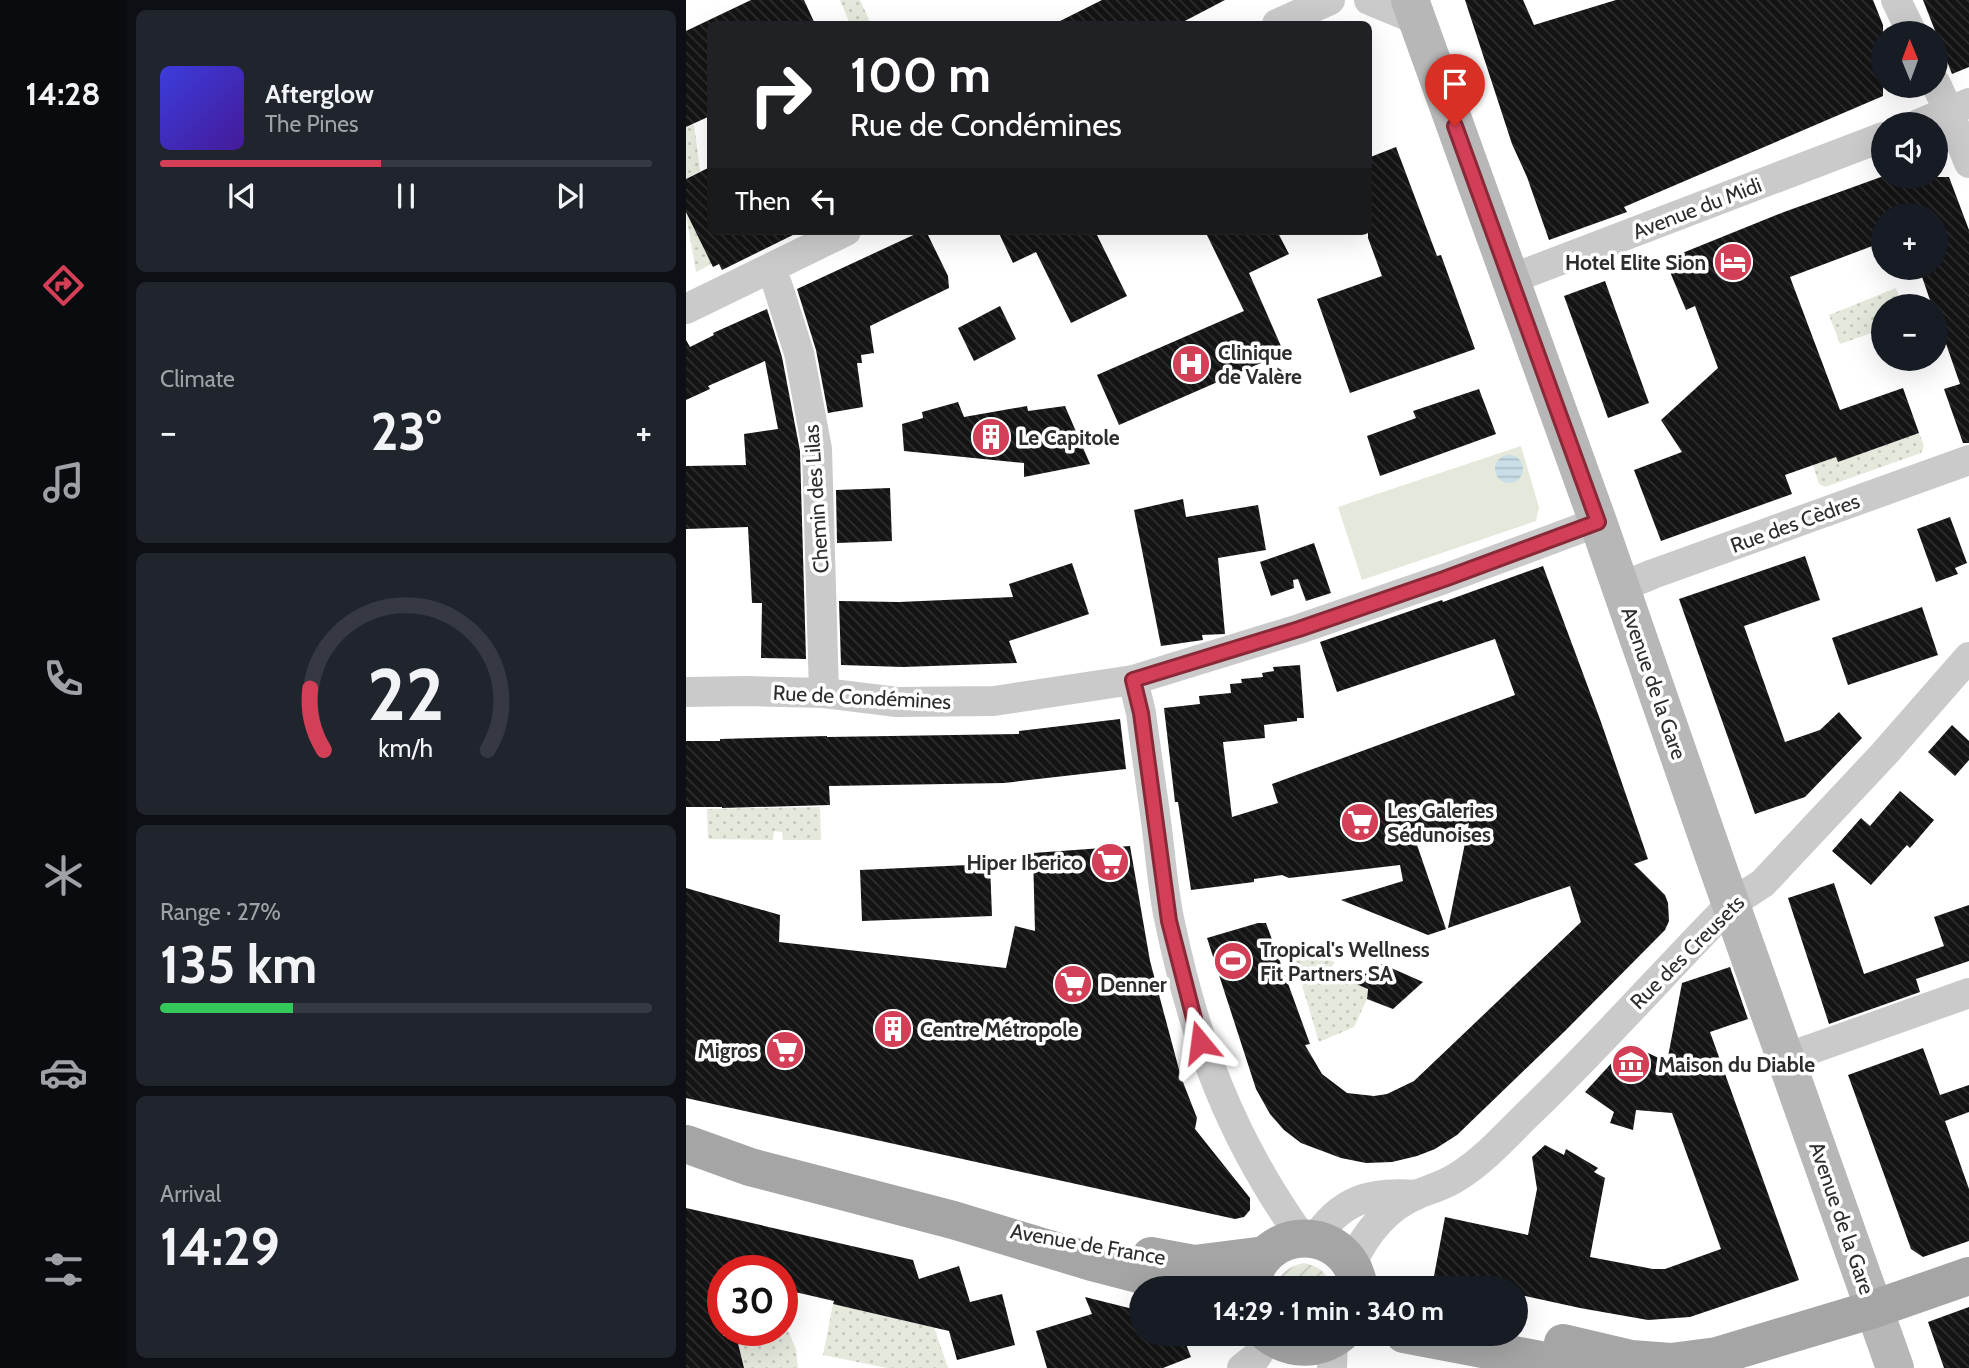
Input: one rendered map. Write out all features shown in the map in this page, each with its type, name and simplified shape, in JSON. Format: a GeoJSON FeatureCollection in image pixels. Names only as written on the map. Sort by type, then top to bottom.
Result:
{"type":"FeatureCollection","features":[{"type":"Feature","properties":{"kind":"main road","name":"Avenue de France"},"geometry":{"type":"LineString","coordinates":[[686,1144],[750,1167],[953,1220],[1146,1276]]}},
{"type":"Feature","properties":{"kind":"main road","name":"Avenue de France"},"geometry":{"type":"LineString","coordinates":[[686,1161],[750,1167]]}},
{"type":"Feature","properties":{"kind":"main road","name":"Avenue de France"},"geometry":{"type":"LineString","coordinates":[[953,1220],[1194,1264],[1257,1271],[1282,1243],[1309,1239]]}},
{"type":"Feature","properties":{"kind":"main road"},"geometry":{"type":"LineString","coordinates":[[1309,1239],[1327,1243],[1338,1250],[1358,1276]]}},
{"type":"Feature","properties":{"kind":"main road"},"geometry":{"type":"LineString","coordinates":[[1507,1350],[1598,1352],[1661,1365],[1717,1356],[1874,1310],[1969,1276]]}},
{"type":"Feature","properties":{"kind":"main road"},"geometry":{"type":"LineString","coordinates":[[1292,1346],[1313,1346]]}},
{"type":"Feature","properties":{"kind":"main road"},"geometry":{"type":"LineString","coordinates":[[1481,1346],[1591,1368]]}},
{"type":"Feature","properties":{"kind":"street"},"geometry":{"type":"LineString","coordinates":[[1284,21],[1330,0]]}},
{"type":"Feature","properties":{"kind":"street"},"geometry":{"type":"LineString","coordinates":[[1369,0],[1414,10]]}},
{"type":"Feature","properties":{"kind":"street"},"geometry":{"type":"LineString","coordinates":[[1896,0],[1906,21]]}},
{"type":"Feature","properties":{"kind":"street","name":"Avenue de la Gare"},"geometry":{"type":"LineString","coordinates":[[1414,10],[1598,522],[1895,1368]]}},
{"type":"Feature","properties":{"kind":"street"},"geometry":{"type":"LineString","coordinates":[[1959,108],[1969,163]]}},
{"type":"Feature","properties":{"kind":"street","name":"Avenue du Midi"},"geometry":{"type":"LineString","coordinates":[[1511,279],[1871,142]]}},
{"type":"Feature","properties":{"kind":"street"},"geometry":{"type":"LineString","coordinates":[[686,309],[838,235]]}},
{"type":"Feature","properties":{"kind":"street","name":"Chemin des Lilas"},"geometry":{"type":"LineString","coordinates":[[769,269],[799,353],[817,449],[824,693]]}},
{"type":"Feature","properties":{"kind":"street","name":"Rue des Cèdres"},"geometry":{"type":"LineString","coordinates":[[1621,587],[1969,460]]}},
{"type":"Feature","properties":{"kind":"street","name":"Rue de Condémines"},"geometry":{"type":"LineString","coordinates":[[686,692],[824,693],[897,702],[995,701],[1133,680],[1299,629],[1598,522]]}},
{"type":"Feature","properties":{"kind":"street","name":"Rue des Creusets"},"geometry":{"type":"LineString","coordinates":[[1360,1276],[1360,1245],[1375,1223],[1416,1195],[1458,1177],[1486,1155],[1562,1082],[1731,904],[1763,883],[1884,754],[1969,657]]}},
{"type":"Feature","properties":{"kind":"street"},"geometry":{"type":"LineString","coordinates":[[1133,680],[1141,713],[1169,921],[1200,1042],[1244,1145],[1275,1199],[1309,1239]]}},
{"type":"Feature","properties":{"kind":"street"},"geometry":{"type":"LineString","coordinates":[[1786,1058],[1969,993]]}},
{"type":"Feature","properties":{"kind":"street","name":"Rue des Creusets"},"geometry":{"type":"LineString","coordinates":[[1309,1239],[1326,1222],[1354,1202],[1373,1195],[1416,1195]]}},
{"type":"Feature","properties":{"kind":"street"},"geometry":{"type":"LineString","coordinates":[[1242,1368],[1273,1346]]}},
{"type":"Feature","properties":{"kind":"shaded area"},"geometry":{"type":"Polygon","coordinates":[[[840,0],[860,0],[870,21],[849,21],[840,0]]]}},
{"type":"Feature","properties":{"kind":"shaded area"},"geometry":{"type":"Polygon","coordinates":[[[694,124],[700,171],[686,179],[686,127],[694,124]]]}},
{"type":"Feature","properties":{"kind":"shaded area"},"geometry":{"type":"Polygon","coordinates":[[[686,212],[712,264],[696,272],[686,215],[686,212]]]}},
{"type":"Feature","properties":{"kind":"shaded area"},"geometry":{"type":"Polygon","coordinates":[[[1896,288],[1898,294],[1881,294],[1896,288]]]}},
{"type":"Feature","properties":{"kind":"shaded area"},"geometry":{"type":"Polygon","coordinates":[[[1871,298],[1871,333],[1840,344],[1829,315],[1871,298]]]}},
{"type":"Feature","properties":{"kind":"shaded area"},"geometry":{"type":"Polygon","coordinates":[[[1919,433],[1924,446],[1921,453],[1825,487],[1819,484],[1813,465],[1836,457],[1838,462],[1919,433]]]}},
{"type":"Feature","properties":{"kind":"shaded area"},"geometry":{"type":"Polygon","coordinates":[[[1521,446],[1539,507],[1536,521],[1362,580],[1338,507],[1521,446]]]}},
{"type":"Feature","properties":{"kind":"shaded area"},"geometry":{"type":"Polygon","coordinates":[[[820,807],[821,840],[783,840],[782,832],[774,831],[773,840],[708,839],[707,809],[820,807]]]}},
{"type":"Feature","properties":{"kind":"shaded area"},"geometry":{"type":"Polygon","coordinates":[[[1290,945],[1335,962],[1328,972],[1367,988],[1367,999],[1354,1027],[1319,1042],[1290,945]]]}},
{"type":"Feature","properties":{"kind":"shaded area"},"geometry":{"type":"Polygon","coordinates":[[[1304,1263],[1314,1266],[1326,1276],[1282,1276],[1294,1266],[1304,1263]]]}},
{"type":"Feature","properties":{"kind":"shaded area"},"geometry":{"type":"Polygon","coordinates":[[[833,1304],[934,1327],[948,1368],[887,1368],[823,1355],[833,1304]]]}},
{"type":"Feature","properties":{"kind":"shaded area"},"geometry":{"type":"Polygon","coordinates":[[[738,1346],[795,1346],[796,1349],[798,1368],[744,1368],[738,1346]]]}},
{"type":"Feature","properties":{"kind":"water"},"geometry":{"type":"Polygon","coordinates":[[[1509,455],[1519,459],[1523,469],[1519,479],[1509,483],[1499,479],[1495,469],[1499,459],[1509,455]]]}},
{"type":"Feature","properties":{"kind":"building"},"geometry":{"type":"Polygon","coordinates":[[[751,0],[804,0],[814,21],[707,21],[707,117],[686,127],[686,31],[751,0]]]}},
{"type":"Feature","properties":{"kind":"building"},"geometry":{"type":"Polygon","coordinates":[[[1102,0],[1225,0],[1185,21],[1060,21],[1102,0]]]}},
{"type":"Feature","properties":{"kind":"building"},"geometry":{"type":"Polygon","coordinates":[[[1465,0],[1523,0],[1534,25],[1616,0],[1873,0],[1881,21],[1871,21],[1871,98],[1878,98],[1624,207],[1627,212],[1549,240],[1527,177],[1512,144],[1465,0]]]}},
{"type":"Feature","properties":{"kind":"building"},"geometry":{"type":"Polygon","coordinates":[[[1923,0],[1969,0],[1969,67],[1952,74],[1948,64],[1948,21],[1931,21],[1923,0]]]}},
{"type":"Feature","properties":{"kind":"building"},"geometry":{"type":"Polygon","coordinates":[[[1396,147],[1437,256],[1441,255],[1475,349],[1350,393],[1317,299],[1382,276],[1368,238],[1368,235],[1372,235],[1372,156],[1396,147]]]}},
{"type":"Feature","properties":{"kind":"building"},"geometry":{"type":"Polygon","coordinates":[[[707,168],[707,235],[793,235],[722,270],[719,264],[713,267],[686,212],[686,179],[707,168]]]}},
{"type":"Feature","properties":{"kind":"building"},"geometry":{"type":"Polygon","coordinates":[[[1949,177],[1969,230],[1969,443],[1963,443],[1944,389],[1960,384],[1948,350],[1948,294],[1928,294],[1923,280],[1948,280],[1948,203],[1871,203],[1871,247],[1790,277],[1840,410],[1903,388],[1919,433],[1838,462],[1836,457],[1785,475],[1792,494],[1661,541],[1634,470],[1682,452],[1661,420],[1718,368],[1695,306],[1686,310],[1665,260],[1871,181],[1871,189],[1948,189],[1949,177]]]}},
{"type":"Feature","properties":{"kind":"building"},"geometry":{"type":"Polygon","coordinates":[[[913,235],[928,235],[948,276],[949,288],[870,326],[874,353],[861,355],[862,363],[857,363],[863,407],[828,413],[816,350],[797,289],[913,235]]]}},
{"type":"Feature","properties":{"kind":"building"},"geometry":{"type":"Polygon","coordinates":[[[1000,235],[1097,235],[1127,296],[1071,323],[1036,252],[1013,263],[1000,235]]]}},
{"type":"Feature","properties":{"kind":"building","name":"Clinique de Valère"},"geometry":{"type":"Polygon","coordinates":[[[1207,235],[1279,235],[1289,254],[1249,273],[1284,353],[1119,425],[1097,375],[1244,311],[1207,235]]]}},
{"type":"Feature","properties":{"kind":"building"},"geometry":{"type":"Polygon","coordinates":[[[1605,281],[1649,403],[1608,418],[1564,296],[1605,281]]]}},
{"type":"Feature","properties":{"kind":"building"},"geometry":{"type":"Polygon","coordinates":[[[1000,306],[1016,339],[974,361],[958,328],[1000,306]]]}},
{"type":"Feature","properties":{"kind":"building"},"geometry":{"type":"Polygon","coordinates":[[[767,309],[782,357],[800,451],[806,659],[761,658],[762,603],[752,603],[748,527],[686,529],[686,466],[746,465],[744,434],[778,429],[765,361],[708,386],[710,389],[686,400],[686,340],[690,347],[714,335],[713,333],[767,309]]]}},
{"type":"Feature","properties":{"kind":"building"},"geometry":{"type":"Polygon","coordinates":[[[1479,389],[1496,434],[1380,476],[1367,436],[1416,418],[1413,411],[1479,389]]]}},
{"type":"Feature","properties":{"kind":"building","name":"Le Capitole"},"geometry":{"type":"Polygon","coordinates":[[[958,402],[964,417],[1027,406],[1028,411],[1065,406],[1090,464],[1024,477],[1024,463],[904,451],[902,424],[923,418],[922,412],[958,402]]]}},
{"type":"Feature","properties":{"kind":"building"},"geometry":{"type":"Polygon","coordinates":[[[890,488],[892,541],[837,543],[836,490],[890,488]]]}},
{"type":"Feature","properties":{"kind":"building"},"geometry":{"type":"Polygon","coordinates":[[[1183,499],[1186,517],[1258,505],[1266,550],[1218,558],[1225,634],[1202,635],[1203,640],[1161,646],[1134,510],[1183,499]]]}},
{"type":"Feature","properties":{"kind":"building"},"geometry":{"type":"Polygon","coordinates":[[[1950,517],[1967,563],[1955,568],[1958,574],[1936,582],[1917,529],[1950,517]]]}},
{"type":"Feature","properties":{"kind":"building"},"geometry":{"type":"Polygon","coordinates":[[[1314,543],[1331,593],[1306,601],[1298,579],[1293,580],[1294,588],[1271,596],[1260,562],[1314,543]]]}},
{"type":"Feature","properties":{"kind":"building"},"geometry":{"type":"Polygon","coordinates":[[[1805,556],[1820,600],[1744,626],[1785,742],[1820,730],[1839,712],[1862,738],[1805,797],[1755,814],[1679,599],[1805,556]]]}},
{"type":"Feature","properties":{"kind":"building"},"geometry":{"type":"Polygon","coordinates":[[[1072,563],[1089,614],[1009,641],[1017,663],[903,667],[841,665],[839,601],[899,602],[1013,597],[1009,584],[1072,563]]]}},
{"type":"Feature","properties":{"kind":"building"},"geometry":{"type":"Polygon","coordinates":[[[1543,566],[1648,859],[1634,864],[1665,895],[1669,921],[1665,930],[1565,1031],[1457,1135],[1435,1149],[1392,1162],[1366,1163],[1341,1158],[1301,1143],[1284,1130],[1270,1114],[1256,1089],[1207,938],[1266,923],[1310,1044],[1305,1045],[1322,1074],[1347,1093],[1374,1096],[1387,1094],[1414,1081],[1581,922],[1570,886],[1448,928],[1469,823],[1416,842],[1446,929],[1428,935],[1341,900],[1403,881],[1400,865],[1289,878],[1282,875],[1254,879],[1254,882],[1191,890],[1178,802],[1175,802],[1164,708],[1200,704],[1199,696],[1231,693],[1230,684],[1242,683],[1241,679],[1263,677],[1262,673],[1274,671],[1273,667],[1300,665],[1304,718],[1264,725],[1265,738],[1223,742],[1232,817],[1278,803],[1272,784],[1515,695],[1495,639],[1337,692],[1320,642],[1543,566]]]}},
{"type":"Feature","properties":{"kind":"building"},"geometry":{"type":"Polygon","coordinates":[[[1922,607],[1938,655],[1848,685],[1832,638],[1922,607]]]}},
{"type":"Feature","properties":{"kind":"building"},"geometry":{"type":"Polygon","coordinates":[[[1120,719],[1126,769],[1004,783],[829,786],[830,805],[686,807],[686,741],[1019,734],[1019,731],[1120,719]]]}},
{"type":"Feature","properties":{"kind":"building"},"geometry":{"type":"Polygon","coordinates":[[[1952,725],[1969,741],[1969,760],[1955,776],[1928,752],[1952,725]]]}},
{"type":"Feature","properties":{"kind":"building"},"geometry":{"type":"Polygon","coordinates":[[[1900,791],[1934,820],[1910,848],[1907,845],[1871,885],[1832,851],[1861,818],[1870,826],[1900,791]]]}},
{"type":"Feature","properties":{"kind":"building","name":"Centre Métropole"},"geometry":{"type":"Polygon","coordinates":[[[1130,846],[1150,961],[1181,1077],[1197,1118],[1195,1129],[1250,1198],[1250,1210],[1244,1217],[1235,1219],[686,1098],[686,888],[780,915],[779,942],[1006,968],[1015,926],[1035,931],[1033,853],[1130,846]]]}},
{"type":"Feature","properties":{"kind":"building"},"geometry":{"type":"Polygon","coordinates":[[[990,864],[992,916],[862,921],[860,870],[990,864]]]}},
{"type":"Feature","properties":{"kind":"building"},"geometry":{"type":"Polygon","coordinates":[[[1834,883],[1864,974],[1944,946],[1934,917],[1969,905],[1969,961],[1916,979],[1920,992],[1829,1024],[1788,898],[1834,883]]]}},
{"type":"Feature","properties":{"kind":"building"},"geometry":{"type":"Polygon","coordinates":[[[1382,964],[1423,982],[1393,1009],[1367,999],[1368,989],[1349,981],[1382,964]]]}},
{"type":"Feature","properties":{"kind":"building"},"geometry":{"type":"Polygon","coordinates":[[[1730,967],[1748,1019],[1710,1032],[1799,1280],[1690,1317],[1648,1320],[1528,1297],[1528,1276],[1434,1276],[1445,1217],[1528,1235],[1537,1189],[1532,1157],[1545,1145],[1564,1155],[1566,1149],[1598,1168],[1594,1172],[1605,1178],[1590,1257],[1665,1269],[1721,1249],[1672,1113],[1636,1110],[1633,1130],[1610,1123],[1614,1112],[1585,1092],[1629,1044],[1667,1062],[1682,983],[1730,967]]]}},
{"type":"Feature","properties":{"kind":"building"},"geometry":{"type":"Polygon","coordinates":[[[1923,1048],[1940,1095],[1969,1085],[1969,1112],[1945,1121],[1969,1189],[1969,1241],[1923,1257],[1911,1249],[1848,1075],[1923,1048]]]}},
{"type":"Feature","properties":{"kind":"building"},"geometry":{"type":"Polygon","coordinates":[[[686,1208],[913,1260],[919,1279],[959,1266],[970,1302],[1002,1294],[1015,1345],[957,1360],[949,1331],[833,1304],[834,1301],[798,1293],[798,1255],[707,1255],[707,1346],[739,1346],[744,1368],[686,1368],[686,1208]]]}},
{"type":"Feature","properties":{"kind":"building"},"geometry":{"type":"Polygon","coordinates":[[[1085,1297],[1129,1308],[1129,1346],[1187,1346],[1191,1357],[1163,1368],[1047,1368],[1036,1331],[1092,1314],[1085,1297]]]}},
{"type":"Feature","properties":{"kind":"building"},"geometry":{"type":"Polygon","coordinates":[[[1969,1307],[1969,1368],[1944,1368],[1928,1322],[1969,1307]]]}},
{"type":"Feature","properties":{"kind":"place","name":"Hotel Elite Sion"},"geometry":{"type":"Point","coordinates":[1733,262]}},
{"type":"Feature","properties":{"kind":"place","name":"Clinique de Valère"},"geometry":{"type":"Point","coordinates":[1191,364]}},
{"type":"Feature","properties":{"kind":"place","name":"Le Capitole"},"geometry":{"type":"Point","coordinates":[991,437]}},
{"type":"Feature","properties":{"kind":"place","name":"Les Galeries Sédunoises"},"geometry":{"type":"Point","coordinates":[1360,822]}},
{"type":"Feature","properties":{"kind":"place","name":"Hiper Iberico"},"geometry":{"type":"Point","coordinates":[1110,862]}},
{"type":"Feature","properties":{"kind":"place","name":"Tropical's Wellness Fit Partners SA"},"geometry":{"type":"Point","coordinates":[1233,961]}},
{"type":"Feature","properties":{"kind":"place","name":"Denner"},"geometry":{"type":"Point","coordinates":[1073,984]}},
{"type":"Feature","properties":{"kind":"place","name":"Centre Métropole"},"geometry":{"type":"Point","coordinates":[893,1029]}},
{"type":"Feature","properties":{"kind":"place","name":"Migros"},"geometry":{"type":"Point","coordinates":[785,1050]}},
{"type":"Feature","properties":{"kind":"place","name":"Maison du Diable"},"geometry":{"type":"Point","coordinates":[1631,1064]}},
{"type":"Feature","properties":{"kind":"route"},"geometry":{"type":"LineString","coordinates":[[1200,1042],[1169,921],[1141,713],[1133,680],[1299,629],[1598,522],[1455,126]]}}]}
